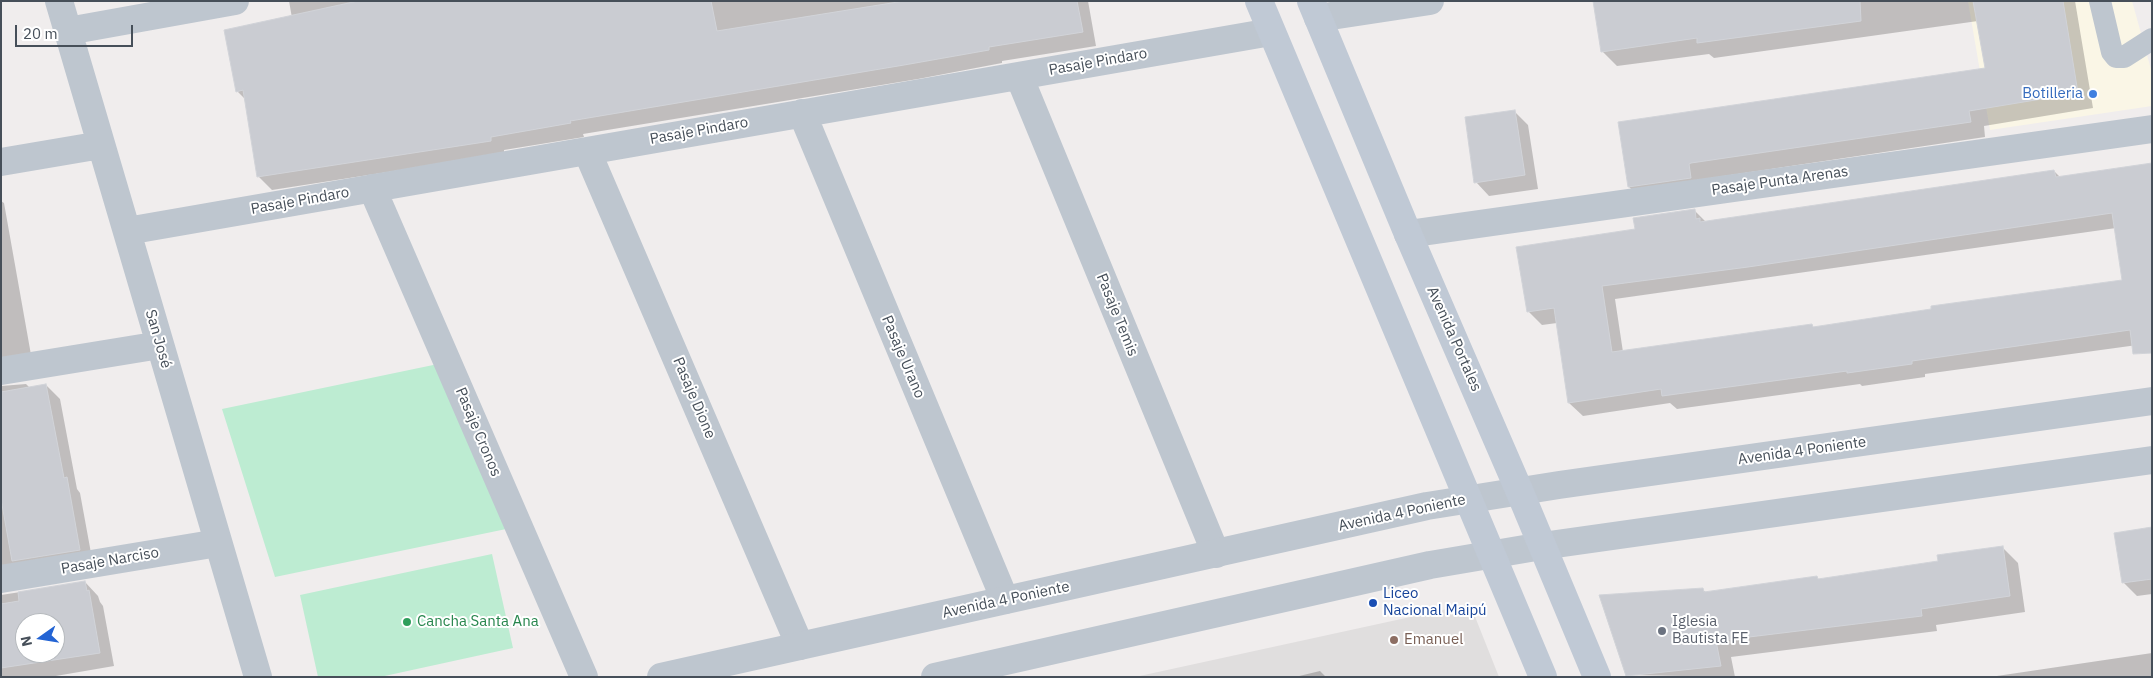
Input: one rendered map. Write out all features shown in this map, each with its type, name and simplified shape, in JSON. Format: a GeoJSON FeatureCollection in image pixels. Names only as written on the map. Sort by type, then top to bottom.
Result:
{"type":"FeatureCollection","features":[{"type":"Feature","properties":{"kind":"main road"},"geometry":{"type":"LineString","coordinates":[[1258,1],[1543,677]]}},
{"type":"Feature","properties":{"kind":"main road","name":"Avenida Portales"},"geometry":{"type":"LineString","coordinates":[[1314,10],[1408,234],[1520,490],[1597,677]]}},
{"type":"Feature","properties":{"kind":"street","name":"San José"},"geometry":{"type":"LineString","coordinates":[[59,1],[258,677]]}},
{"type":"Feature","properties":{"kind":"street"},"geometry":{"type":"LineString","coordinates":[[68,31],[235,1]]}},
{"type":"Feature","properties":{"kind":"street"},"geometry":{"type":"LineString","coordinates":[[1314,10],[1430,1]]}},
{"type":"Feature","properties":{"kind":"street","name":"Pasaje Pindaro"},"geometry":{"type":"LineString","coordinates":[[126,232],[1271,32]]}},
{"type":"Feature","properties":{"kind":"street","name":"Pasaje Temis"},"geometry":{"type":"LineString","coordinates":[[1019,76],[1216,554]]}},
{"type":"Feature","properties":{"kind":"street","name":"Pasaje Urano"},"geometry":{"type":"LineString","coordinates":[[802,113],[1005,600]]}},
{"type":"Feature","properties":{"kind":"street","name":"Pasaje Punta Arenas"},"geometry":{"type":"LineString","coordinates":[[1408,234],[2152,129]]}},
{"type":"Feature","properties":{"kind":"street"},"geometry":{"type":"LineString","coordinates":[[1,162],[101,145]]}},
{"type":"Feature","properties":{"kind":"street","name":"Pasaje Dione"},"geometry":{"type":"LineString","coordinates":[[587,151],[800,646]]}},
{"type":"Feature","properties":{"kind":"street","name":"Pasaje Cronos"},"geometry":{"type":"LineString","coordinates":[[372,188],[584,677]]}},
{"type":"Feature","properties":{"kind":"street"},"geometry":{"type":"LineString","coordinates":[[1,371],[160,345]]}},
{"type":"Feature","properties":{"kind":"street","name":"Avenida 4 Poniente"},"geometry":{"type":"LineString","coordinates":[[661,677],[1426,506],[1520,490],[2152,401]]}},
{"type":"Feature","properties":{"kind":"street"},"geometry":{"type":"LineString","coordinates":[[935,677],[1003,669],[1430,565],[1542,546],[2152,460]]}},
{"type":"Feature","properties":{"kind":"street","name":"Pasaje Narciso"},"geometry":{"type":"LineString","coordinates":[[1,580],[218,543]]}},
{"type":"Feature","properties":{"kind":"lane"},"geometry":{"type":"LineString","coordinates":[[2100,1],[2112,52],[2116,57],[2124,57],[2152,39]]}},
{"type":"Feature","properties":{"kind":"shaded area"},"geometry":{"type":"Polygon","coordinates":[[[1968,1],[2132,1],[2152,73],[2152,106],[1990,130],[1968,1]]]}},
{"type":"Feature","properties":{"kind":"shaded area","name":"Emanuel"},"geometry":{"type":"Polygon","coordinates":[[[1470,604],[1499,677],[1135,677],[1470,604]]]}},
{"type":"Feature","properties":{"kind":"green space"},"geometry":{"type":"Polygon","coordinates":[[[438,364],[511,528],[275,577],[222,409],[438,364]]]}},
{"type":"Feature","properties":{"kind":"green space","name":"Cancha Santa Ana"},"geometry":{"type":"Polygon","coordinates":[[[492,554],[513,648],[380,677],[318,677],[300,595],[492,554]]]}},
{"type":"Feature","properties":{"kind":"building"},"geometry":{"type":"Polygon","coordinates":[[[358,1],[711,1],[717,31],[904,1],[1077,1],[1083,32],[989,47],[989,50],[904,65],[570,121],[571,123],[491,137],[491,141],[257,177],[243,90],[236,92],[224,30],[358,1]]]}},
{"type":"Feature","properties":{"kind":"building"},"geometry":{"type":"Polygon","coordinates":[[[1593,1],[1860,1],[1861,21],[1697,43],[1697,38],[1601,52],[1593,1]]]}},
{"type":"Feature","properties":{"kind":"building"},"geometry":{"type":"Polygon","coordinates":[[[1973,1],[2063,1],[2078,93],[1969,111],[1971,122],[1691,163],[1689,164],[1691,178],[1628,187],[1618,122],[1985,68],[1973,1]]]}},
{"type":"Feature","properties":{"kind":"building"},"geometry":{"type":"Polygon","coordinates":[[[1515,110],[1525,175],[1474,183],[1465,117],[1515,110]]]}},
{"type":"Feature","properties":{"kind":"building"},"geometry":{"type":"Polygon","coordinates":[[[2152,163],[2152,353],[2133,354],[2130,330],[1912,361],[1912,364],[1847,373],[1847,371],[1662,396],[1661,389],[1568,403],[1554,308],[1527,312],[1516,247],[1635,229],[1633,218],[1695,209],[1696,219],[1700,218],[1700,222],[2054,170],[2056,177],[2152,163]],[[2112,213],[1748,267],[1602,286],[1612,352],[1812,324],[1813,327],[1931,309],[1931,306],[2122,280],[2112,213]]]}},
{"type":"Feature","properties":{"kind":"building"},"geometry":{"type":"Polygon","coordinates":[[[46,384],[64,478],[67,477],[80,550],[12,561],[1,499],[1,392],[46,384]]]}},
{"type":"Feature","properties":{"kind":"building"},"geometry":{"type":"Polygon","coordinates":[[[2152,527],[2152,579],[2122,583],[2114,533],[2152,527]]]}},
{"type":"Feature","properties":{"kind":"building"},"geometry":{"type":"Polygon","coordinates":[[[2003,546],[2010,596],[1921,609],[1922,616],[1716,641],[1721,666],[1626,676],[1599,595],[1703,588],[1704,592],[1817,576],[1818,579],[1938,561],[1937,555],[2003,546]]]}},
{"type":"Feature","properties":{"kind":"building"},"geometry":{"type":"Polygon","coordinates":[[[85,581],[87,591],[89,590],[100,653],[65,658],[65,613],[15,613],[15,663],[34,663],[1,668],[1,604],[19,601],[18,592],[85,581]]]}},
{"type":"Feature","properties":{"kind":"place","name":"Botilleria"},"geometry":{"type":"Point","coordinates":[2093,94]}},
{"type":"Feature","properties":{"kind":"place","name":"Liceo Nacional Maipú"},"geometry":{"type":"Point","coordinates":[1373,603]}},
{"type":"Feature","properties":{"kind":"place","name":"Cancha Santa Ana"},"geometry":{"type":"Point","coordinates":[407,622]}},
{"type":"Feature","properties":{"kind":"place","name":"Iglesia Bautista FE"},"geometry":{"type":"Point","coordinates":[1662,631]}},
{"type":"Feature","properties":{"kind":"place","name":"Emanuel"},"geometry":{"type":"Point","coordinates":[1394,640]}}]}
